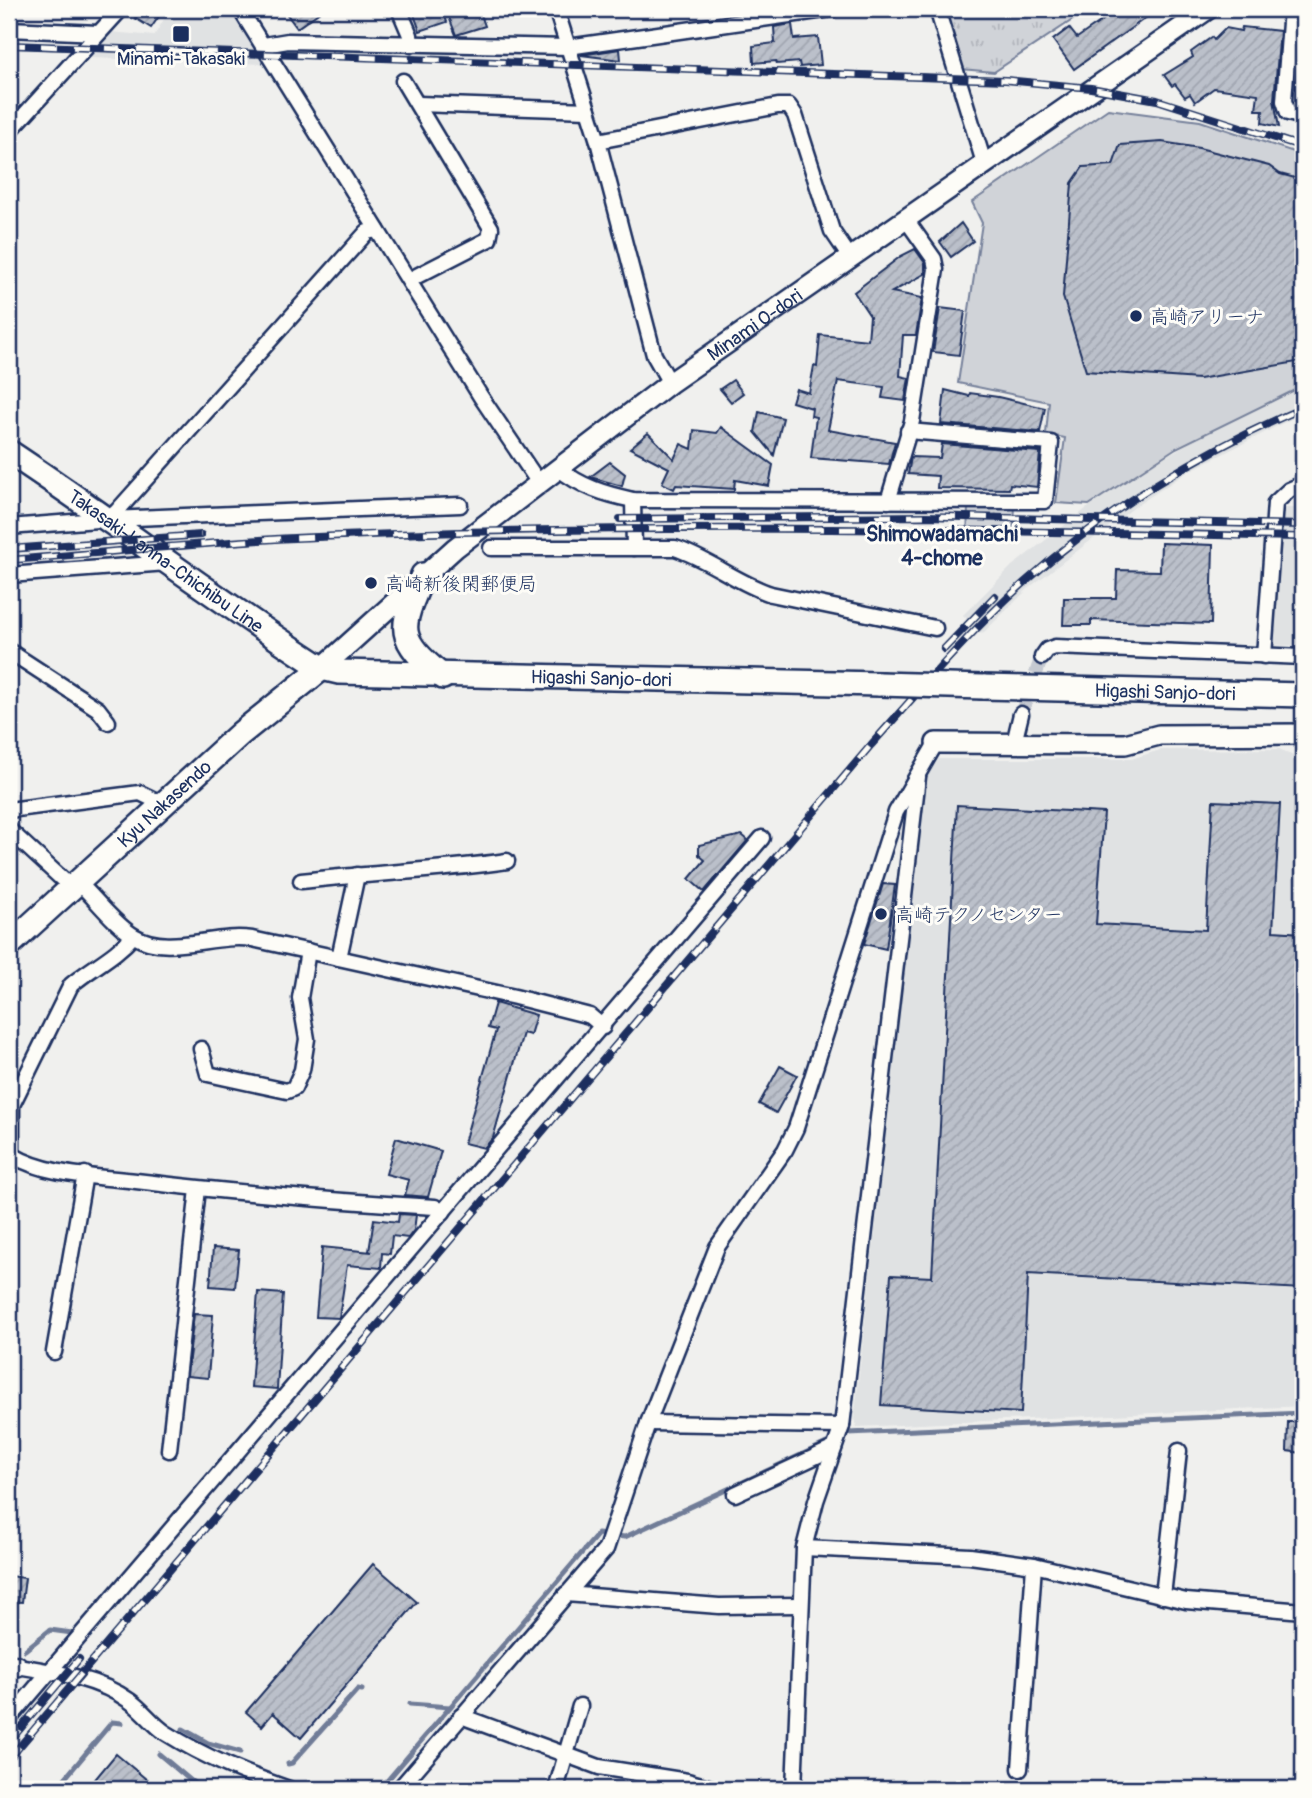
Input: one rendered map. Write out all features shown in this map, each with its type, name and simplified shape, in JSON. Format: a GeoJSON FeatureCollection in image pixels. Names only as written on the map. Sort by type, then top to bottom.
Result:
{"type":"FeatureCollection","features":[{"type":"Feature","properties":{"kind":"main road","name":"Minami O-dori"},"geometry":{"type":"LineString","coordinates":[[323,668],[423,575],[670,383],[1208,9]]}},
{"type":"Feature","properties":{"kind":"main road"},"geometry":{"type":"LineString","coordinates":[[1291,9],[1303,9]]}},
{"type":"Feature","properties":{"kind":"main road","name":"Takasaki-Kanna-Chichibu Line"},"geometry":{"type":"LineString","coordinates":[[9,452],[110,519],[227,607],[323,668]]}},
{"type":"Feature","properties":{"kind":"main road"},"geometry":{"type":"LineString","coordinates":[[423,575],[407,611],[405,632],[415,654],[443,677]]}},
{"type":"Feature","properties":{"kind":"main road","name":"Higashi Sanjo-dori"},"geometry":{"type":"LineString","coordinates":[[323,668],[339,672],[443,677],[880,684],[1303,695]]}},
{"type":"Feature","properties":{"kind":"main road","name":"Kyu Nakasendo"},"geometry":{"type":"LineString","coordinates":[[9,945],[240,734],[323,668]]}},
{"type":"Feature","properties":{"kind":"main road"},"geometry":{"type":"LineString","coordinates":[[936,743],[1125,744],[1159,735],[1303,734]]}},
{"type":"Feature","properties":{"kind":"street"},"geometry":{"type":"LineString","coordinates":[[9,132],[121,9]]}},
{"type":"Feature","properties":{"kind":"street"},"geometry":{"type":"LineString","coordinates":[[240,9],[539,483]]}},
{"type":"Feature","properties":{"kind":"street"},"geometry":{"type":"LineString","coordinates":[[399,9],[410,35],[411,46]]}},
{"type":"Feature","properties":{"kind":"street"},"geometry":{"type":"LineString","coordinates":[[556,9],[598,141],[654,355],[670,383]]}},
{"type":"Feature","properties":{"kind":"street"},"geometry":{"type":"LineString","coordinates":[[264,45],[289,41],[411,46],[568,47],[753,14],[832,9]]}},
{"type":"Feature","properties":{"kind":"street"},"geometry":{"type":"LineString","coordinates":[[937,9],[984,163]]}},
{"type":"Feature","properties":{"kind":"street"},"geometry":{"type":"LineString","coordinates":[[1291,9],[1284,102],[1288,113],[1303,117]]}},
{"type":"Feature","properties":{"kind":"street"},"geometry":{"type":"LineString","coordinates":[[9,29],[98,33]]}},
{"type":"Feature","properties":{"kind":"street"},"geometry":{"type":"LineString","coordinates":[[403,81],[491,228],[489,239],[410,280]]}},
{"type":"Feature","properties":{"kind":"street"},"geometry":{"type":"LineString","coordinates":[[418,104],[588,110]]}},
{"type":"Feature","properties":{"kind":"street"},"geometry":{"type":"LineString","coordinates":[[598,141],[789,106],[795,115],[832,231],[849,257]]}},
{"type":"Feature","properties":{"kind":"street"},"geometry":{"type":"LineString","coordinates":[[888,501],[908,431],[936,269],[934,260],[905,218]]}},
{"type":"Feature","properties":{"kind":"street"},"geometry":{"type":"LineString","coordinates":[[110,519],[367,232],[377,230]]}},
{"type":"Feature","properties":{"kind":"street"},"geometry":{"type":"LineString","coordinates":[[558,468],[574,481],[594,490],[633,500],[1045,501],[1051,443],[908,431]]}},
{"type":"Feature","properties":{"kind":"street"},"geometry":{"type":"LineString","coordinates":[[1264,656],[1275,503],[1289,490],[1303,484]]}},
{"type":"Feature","properties":{"kind":"street"},"geometry":{"type":"LineString","coordinates":[[633,500],[634,548]]}},
{"type":"Feature","properties":{"kind":"street"},"geometry":{"type":"LineString","coordinates":[[9,527],[110,519],[460,505]]}},
{"type":"Feature","properties":{"kind":"street"},"geometry":{"type":"LineString","coordinates":[[491,548],[675,548],[691,553],[747,586],[771,594],[935,628]]}},
{"type":"Feature","properties":{"kind":"street"},"geometry":{"type":"LineString","coordinates":[[9,575],[167,563]]}},
{"type":"Feature","properties":{"kind":"street"},"geometry":{"type":"LineString","coordinates":[[1042,657],[1047,650],[1055,647],[1303,657]]}},
{"type":"Feature","properties":{"kind":"street"},"geometry":{"type":"LineString","coordinates":[[9,651],[97,709],[108,722]]}},
{"type":"Feature","properties":{"kind":"street"},"geometry":{"type":"LineString","coordinates":[[1014,743],[1021,713]]}},
{"type":"Feature","properties":{"kind":"street"},"geometry":{"type":"LineString","coordinates":[[399,1789],[606,1549],[648,1423],[717,1247],[785,1150],[796,1128],[895,813],[936,743]]}},
{"type":"Feature","properties":{"kind":"street"},"geometry":{"type":"LineString","coordinates":[[791,1788],[804,1548],[816,1501],[842,1426],[919,769]]}},
{"type":"Feature","properties":{"kind":"street"},"geometry":{"type":"LineString","coordinates":[[9,810],[140,793],[163,804]]}},
{"type":"Feature","properties":{"kind":"street"},"geometry":{"type":"LineString","coordinates":[[9,830],[133,936],[152,943],[173,944],[239,937],[590,1016],[603,1027]]}},
{"type":"Feature","properties":{"kind":"street"},"geometry":{"type":"LineString","coordinates":[[9,1719],[762,838]]}},
{"type":"Feature","properties":{"kind":"street"},"geometry":{"type":"LineString","coordinates":[[301,881],[357,875],[424,873],[507,861]]}},
{"type":"Feature","properties":{"kind":"street"},"geometry":{"type":"LineString","coordinates":[[340,958],[357,875]]}},
{"type":"Feature","properties":{"kind":"street"},"geometry":{"type":"LineString","coordinates":[[133,936],[117,954],[87,971],[71,985],[10,1105],[10,1157],[31,1167],[198,1189],[285,1199],[435,1208],[443,1212]]}},
{"type":"Feature","properties":{"kind":"street"},"geometry":{"type":"LineString","coordinates":[[201,1049],[208,1074],[287,1091],[294,1088],[302,1070],[307,1039],[300,998],[308,951]]}},
{"type":"Feature","properties":{"kind":"street"},"geometry":{"type":"LineString","coordinates":[[54,1352],[85,1174]]}},
{"type":"Feature","properties":{"kind":"street"},"geometry":{"type":"LineString","coordinates":[[169,1450],[198,1189]]}},
{"type":"Feature","properties":{"kind":"street"},"geometry":{"type":"LineString","coordinates":[[648,1423],[842,1426]]}},
{"type":"Feature","properties":{"kind":"street"},"geometry":{"type":"LineString","coordinates":[[735,1494],[834,1448]]}},
{"type":"Feature","properties":{"kind":"street"},"geometry":{"type":"LineString","coordinates":[[1163,1596],[1179,1451]]}},
{"type":"Feature","properties":{"kind":"street"},"geometry":{"type":"LineString","coordinates":[[804,1548],[971,1556],[1034,1565],[1186,1601],[1303,1611]]}},
{"type":"Feature","properties":{"kind":"street"},"geometry":{"type":"LineString","coordinates":[[1020,1769],[1034,1565]]}},
{"type":"Feature","properties":{"kind":"street"},"geometry":{"type":"LineString","coordinates":[[566,1594],[707,1605],[800,1605]]}},
{"type":"Feature","properties":{"kind":"street"},"geometry":{"type":"LineString","coordinates":[[13,1666],[50,1671],[113,1690],[163,1731],[198,1752],[244,1773],[289,1789]]}},
{"type":"Feature","properties":{"kind":"street"},"geometry":{"type":"LineString","coordinates":[[556,1789],[580,1706]]}},
{"type":"Feature","properties":{"kind":"street"},"geometry":{"type":"LineString","coordinates":[[461,1716],[600,1767],[687,1781],[715,1789]]}},
{"type":"Feature","properties":{"kind":"shaded area"},"geometry":{"type":"Polygon","coordinates":[[[170,9],[229,9],[267,64],[89,58],[111,32],[154,36],[170,9]]]}},
{"type":"Feature","properties":{"kind":"shaded area"},"geometry":{"type":"Polygon","coordinates":[[[1303,386],[1303,413],[1189,471],[1136,506],[1030,587],[982,634],[963,615],[1012,566],[1121,482],[1234,417],[1303,386]]]}},
{"type":"Feature","properties":{"kind":"shaded area"},"geometry":{"type":"Polygon","coordinates":[[[1283,508],[1303,508],[1303,646],[1272,645],[1283,508]]]}},
{"type":"Feature","properties":{"kind":"shaded area"},"geometry":{"type":"Polygon","coordinates":[[[1279,749],[1303,759],[1303,1406],[857,1427],[854,1419],[925,778],[939,759],[1131,759],[1160,750],[1279,749]]]}},
{"type":"Feature","properties":{"kind":"green space"},"geometry":{"type":"Polygon","coordinates":[[[943,9],[1089,9],[994,72],[961,69],[943,9]]]}},
{"type":"Feature","properties":{"kind":"green space","name":"高崎アリーナ"},"geometry":{"type":"Polygon","coordinates":[[[1108,109],[1200,121],[1303,155],[1303,386],[1176,448],[1089,505],[1056,503],[1065,438],[1046,434],[1049,402],[958,383],[982,223],[972,202],[1108,109]]]}},
{"type":"Feature","properties":{"kind":"green space"},"geometry":{"type":"Polygon","coordinates":[[[968,505],[1015,507],[1013,540],[967,541],[968,505]]]}},
{"type":"Feature","properties":{"kind":"building"},"geometry":{"type":"Polygon","coordinates":[[[141,9],[164,9],[151,28],[135,18],[141,9]]]}},
{"type":"Feature","properties":{"kind":"building"},"geometry":{"type":"Polygon","coordinates":[[[283,9],[324,9],[297,28],[283,9]]]}},
{"type":"Feature","properties":{"kind":"building"},"geometry":{"type":"Polygon","coordinates":[[[412,9],[442,9],[447,22],[420,31],[412,9]]]}},
{"type":"Feature","properties":{"kind":"building"},"geometry":{"type":"Polygon","coordinates":[[[479,9],[485,26],[456,35],[449,17],[479,9]]]}},
{"type":"Feature","properties":{"kind":"building"},"geometry":{"type":"Polygon","coordinates":[[[1119,9],[1158,9],[1074,69],[1053,40],[1069,28],[1077,38],[1119,9]]]}},
{"type":"Feature","properties":{"kind":"building"},"geometry":{"type":"Polygon","coordinates":[[[792,24],[794,39],[818,37],[821,65],[800,67],[799,62],[777,64],[776,61],[754,63],[753,46],[775,43],[774,27],[792,24]]]}},
{"type":"Feature","properties":{"kind":"building"},"geometry":{"type":"Polygon","coordinates":[[[1242,27],[1280,31],[1274,100],[1279,127],[1262,123],[1263,110],[1256,110],[1258,94],[1214,88],[1195,102],[1190,94],[1185,97],[1175,84],[1172,86],[1164,75],[1193,57],[1191,52],[1212,37],[1214,40],[1226,28],[1241,31],[1242,27]]]}},
{"type":"Feature","properties":{"kind":"building"},"geometry":{"type":"Polygon","coordinates":[[[1299,32],[1303,32],[1303,72],[1296,72],[1299,32]]]}},
{"type":"Feature","properties":{"kind":"building"},"geometry":{"type":"Polygon","coordinates":[[[620,49],[621,60],[581,55],[620,49]]]}},
{"type":"Feature","properties":{"kind":"building"},"geometry":{"type":"Polygon","coordinates":[[[1162,142],[1199,148],[1269,166],[1280,174],[1303,180],[1303,361],[1199,379],[1086,371],[1063,297],[1072,183],[1083,167],[1113,165],[1120,145],[1162,142]]]}},
{"type":"Feature","properties":{"kind":"building"},"geometry":{"type":"Polygon","coordinates":[[[961,223],[973,241],[951,257],[940,242],[961,223]]]}},
{"type":"Feature","properties":{"kind":"building"},"geometry":{"type":"Polygon","coordinates":[[[915,249],[925,263],[925,274],[892,292],[922,298],[916,335],[903,335],[900,376],[909,378],[905,401],[882,398],[884,387],[838,381],[828,430],[895,442],[889,464],[811,458],[816,417],[811,416],[812,408],[792,402],[796,389],[809,393],[814,366],[817,367],[820,335],[868,340],[870,316],[854,292],[901,256],[915,249]]]}},
{"type":"Feature","properties":{"kind":"building"},"geometry":{"type":"Polygon","coordinates":[[[940,308],[965,311],[959,355],[933,352],[940,308]]]}},
{"type":"Feature","properties":{"kind":"building"},"geometry":{"type":"Polygon","coordinates":[[[733,380],[743,393],[731,402],[720,389],[733,380]]]}},
{"type":"Feature","properties":{"kind":"building"},"geometry":{"type":"Polygon","coordinates":[[[945,390],[969,396],[970,393],[998,397],[1045,408],[1040,432],[941,424],[945,390]]]}},
{"type":"Feature","properties":{"kind":"building"},"geometry":{"type":"Polygon","coordinates":[[[759,412],[783,418],[774,455],[755,432],[759,412]]]}},
{"type":"Feature","properties":{"kind":"building"},"geometry":{"type":"Polygon","coordinates":[[[721,427],[773,465],[769,486],[735,480],[734,489],[676,485],[674,489],[662,483],[669,468],[630,448],[648,433],[674,459],[681,444],[692,449],[694,430],[717,433],[721,427]]]}},
{"type":"Feature","properties":{"kind":"building"},"geometry":{"type":"Polygon","coordinates":[[[942,444],[1040,452],[1037,487],[1010,484],[1009,489],[937,488],[938,476],[908,474],[911,457],[940,458],[942,444]]]}},
{"type":"Feature","properties":{"kind":"building"},"geometry":{"type":"Polygon","coordinates":[[[610,462],[625,474],[622,486],[590,477],[610,462]]]}},
{"type":"Feature","properties":{"kind":"building"},"geometry":{"type":"Polygon","coordinates":[[[1161,543],[1213,545],[1211,624],[1091,620],[1091,625],[1063,625],[1064,598],[1116,598],[1117,570],[1160,571],[1161,543]]]}},
{"type":"Feature","properties":{"kind":"building"},"geometry":{"type":"Polygon","coordinates":[[[1213,801],[1280,804],[1273,931],[1303,933],[1303,1289],[1028,1274],[1021,1413],[881,1405],[891,1275],[932,1277],[957,805],[1104,813],[1096,924],[1206,930],[1213,801]]]}},
{"type":"Feature","properties":{"kind":"building"},"geometry":{"type":"Polygon","coordinates":[[[742,835],[748,840],[704,892],[689,879],[705,860],[699,855],[699,845],[742,835]]]}},
{"type":"Feature","properties":{"kind":"building","name":"高崎テクノセンター"},"geometry":{"type":"Polygon","coordinates":[[[883,884],[895,885],[886,949],[864,944],[883,884]]]}},
{"type":"Feature","properties":{"kind":"building"},"geometry":{"type":"Polygon","coordinates":[[[495,1003],[536,1015],[530,1035],[523,1033],[493,1138],[484,1148],[464,1143],[496,1030],[488,1028],[495,1003]]]}},
{"type":"Feature","properties":{"kind":"building"},"geometry":{"type":"Polygon","coordinates":[[[780,1066],[797,1075],[776,1113],[759,1104],[780,1066]]]}},
{"type":"Feature","properties":{"kind":"building"},"geometry":{"type":"Polygon","coordinates":[[[396,1138],[441,1151],[428,1197],[405,1195],[409,1180],[386,1174],[396,1138]]]}},
{"type":"Feature","properties":{"kind":"building"},"geometry":{"type":"Polygon","coordinates":[[[399,1214],[416,1215],[414,1230],[408,1238],[392,1236],[390,1254],[382,1253],[381,1268],[347,1265],[339,1318],[316,1317],[322,1247],[372,1252],[369,1251],[374,1219],[398,1222],[399,1214]]]}},
{"type":"Feature","properties":{"kind":"building"},"geometry":{"type":"Polygon","coordinates":[[[213,1248],[239,1250],[235,1288],[210,1286],[213,1248]]]}},
{"type":"Feature","properties":{"kind":"building"},"geometry":{"type":"Polygon","coordinates":[[[258,1292],[283,1294],[277,1389],[251,1387],[258,1292]]]}},
{"type":"Feature","properties":{"kind":"building"},"geometry":{"type":"Polygon","coordinates":[[[194,1314],[213,1315],[208,1378],[187,1376],[194,1314]]]}},
{"type":"Feature","properties":{"kind":"building"},"geometry":{"type":"Polygon","coordinates":[[[1288,1422],[1303,1422],[1303,1453],[1287,1451],[1288,1422]]]}},
{"type":"Feature","properties":{"kind":"building"},"geometry":{"type":"Polygon","coordinates":[[[373,1564],[417,1602],[301,1738],[273,1713],[262,1726],[246,1712],[373,1564]]]}},
{"type":"Feature","properties":{"kind":"building"},"geometry":{"type":"Polygon","coordinates":[[[9,1576],[25,1578],[22,1602],[9,1601],[9,1576]]]}},
{"type":"Feature","properties":{"kind":"building"},"geometry":{"type":"Polygon","coordinates":[[[116,1754],[158,1789],[87,1789],[116,1754]]]}},
{"type":"Feature","properties":{"kind":"waterway"},"geometry":{"type":"LineString","coordinates":[[842,1436],[848,1433],[1303,1413]]}},
{"type":"Feature","properties":{"kind":"waterway"},"geometry":{"type":"LineString","coordinates":[[380,1789],[598,1534],[625,1537],[833,1440]]}},
{"type":"Feature","properties":{"kind":"waterway"},"geometry":{"type":"LineString","coordinates":[[25,1650],[50,1630],[72,1633]]}},
{"type":"Feature","properties":{"kind":"waterway"},"geometry":{"type":"LineString","coordinates":[[288,1764],[292,1763],[358,1689],[362,1690]]}},
{"type":"Feature","properties":{"kind":"waterway"},"geometry":{"type":"LineString","coordinates":[[410,1704],[450,1707]]}},
{"type":"Feature","properties":{"kind":"waterway"},"geometry":{"type":"LineString","coordinates":[[56,1789],[112,1722],[122,1723]]}},
{"type":"Feature","properties":{"kind":"waterway"},"geometry":{"type":"LineString","coordinates":[[183,1729],[208,1743],[240,1752]]}},
{"type":"Feature","properties":{"kind":"waterway"},"geometry":{"type":"LineString","coordinates":[[159,1754],[196,1785],[211,1789]]}},
{"type":"Feature","properties":{"kind":"tunnel"},"geometry":{"type":"LineString","coordinates":[[1021,714],[1042,657]]}},
{"type":"Feature","properties":{"kind":"railway"},"geometry":{"type":"LineString","coordinates":[[9,45],[1006,80],[1091,88],[1157,100],[1303,147]]}},
{"type":"Feature","properties":{"kind":"railway"},"geometry":{"type":"LineString","coordinates":[[9,1759],[871,745],[964,641],[1055,556],[1122,507],[1192,463],[1303,408]]}},
{"type":"Feature","properties":{"kind":"railway"},"geometry":{"type":"LineString","coordinates":[[620,519],[926,516],[1303,525]]}},
{"type":"Feature","properties":{"kind":"railway"},"geometry":{"type":"LineString","coordinates":[[9,560],[294,538],[547,530],[925,530],[1303,537]]}},
{"type":"Feature","properties":{"kind":"railway"},"geometry":{"type":"LineString","coordinates":[[9,549],[201,535]]}},
{"type":"Feature","properties":{"kind":"railway"},"geometry":{"type":"LineString","coordinates":[[944,649],[995,596]]}},
{"type":"Feature","properties":{"kind":"railway"},"geometry":{"type":"LineString","coordinates":[[9,1742],[79,1659]]}},
{"type":"Feature","properties":{"kind":"place","name":"Minami-Takasaki"},"geometry":{"type":"Point","coordinates":[181,34]}},
{"type":"Feature","properties":{"kind":"place","name":"高崎アリーナ"},"geometry":{"type":"Point","coordinates":[1136,316]}},
{"type":"Feature","properties":{"kind":"place","name":"高崎新後閑郵便局"},"geometry":{"type":"Point","coordinates":[371,583]}},
{"type":"Feature","properties":{"kind":"place","name":"高崎テクノセンター"},"geometry":{"type":"Point","coordinates":[881,914]}},
{"type":"Feature","properties":{"kind":"district","name":"Shimowadamachi 4-chome"},"geometry":{"type":"Point","coordinates":[942,546]}}]}
